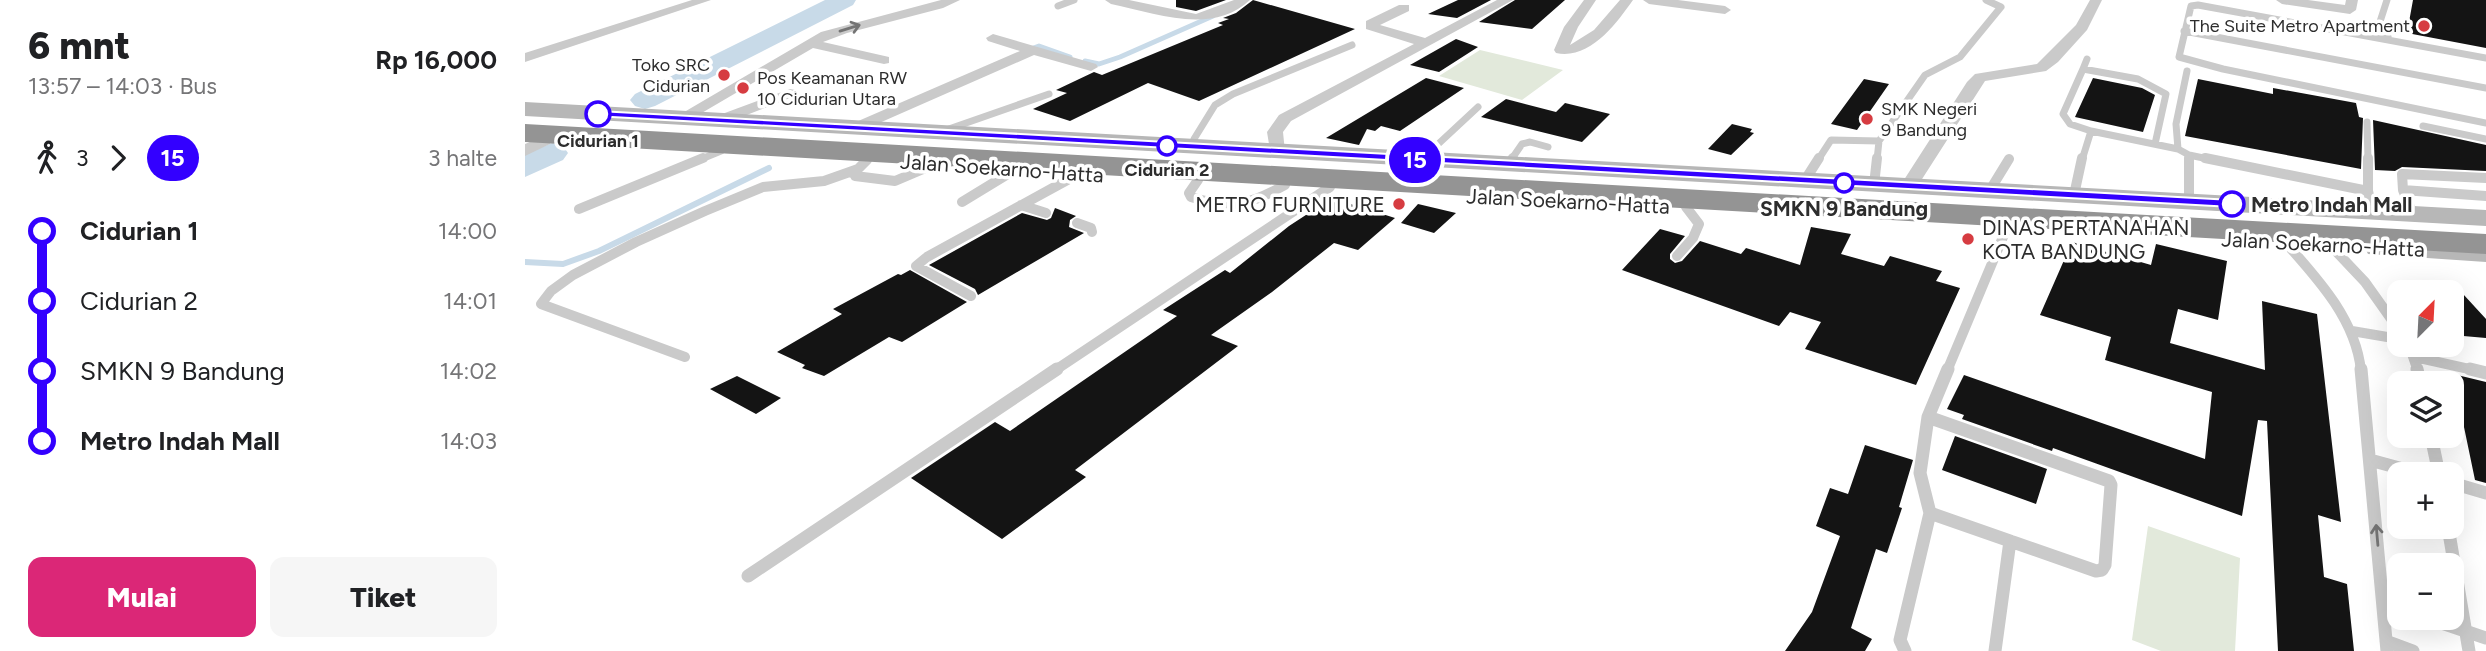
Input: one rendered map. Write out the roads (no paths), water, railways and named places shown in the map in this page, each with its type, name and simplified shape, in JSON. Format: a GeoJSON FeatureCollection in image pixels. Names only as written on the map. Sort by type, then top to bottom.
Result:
{"type":"FeatureCollection","features":[{"type":"Feature","properties":{"kind":"highway","name":"Jalan Soekarno-Hatta"},"geometry":{"type":"LineString","coordinates":[[525,116],[594,129],[1277,170],[1797,192],[2486,244]]}},
{"type":"Feature","properties":{"kind":"highway","name":"Jalan Soekarno-Hatta"},"geometry":{"type":"LineString","coordinates":[[538,140],[640,119],[1603,172],[2374,207],[2486,226]]}},
{"type":"Feature","properties":{"kind":"highway"},"geometry":{"type":"LineString","coordinates":[[1209,180],[1277,170]]}},
{"type":"Feature","properties":{"kind":"highway"},"geometry":{"type":"LineString","coordinates":[[1797,192],[1854,216]]}},
{"type":"Feature","properties":{"kind":"highway"},"geometry":{"type":"LineString","coordinates":[[2321,208],[2374,207]]}},
{"type":"Feature","properties":{"kind":"main road","name":"Jalan Soekarno-Hatta"},"geometry":{"type":"LineString","coordinates":[[525,109],[594,129],[721,151],[863,164],[935,164],[1209,180]]}},
{"type":"Feature","properties":{"kind":"main road","name":"Jalan Soekarno-Hatta"},"geometry":{"type":"LineString","coordinates":[[640,119],[682,118],[1197,147],[1330,187],[2486,254]]}},
{"type":"Feature","properties":{"kind":"main road","name":"Jalan Soekarno-Hatta"},"geometry":{"type":"LineString","coordinates":[[1277,170],[1421,160],[1603,172],[1797,192],[1874,185],[1909,186],[2321,208]]}},
{"type":"Feature","properties":{"kind":"main road","name":"Jalan Soekarno-Hatta"},"geometry":{"type":"LineString","coordinates":[[2374,207],[2408,202],[2486,218]]}},
{"type":"Feature","properties":{"kind":"street"},"geometry":{"type":"LineString","coordinates":[[525,58],[705,0]]}},
{"type":"Feature","properties":{"kind":"street"},"geometry":{"type":"LineString","coordinates":[[682,118],[812,44],[851,26],[901,16],[954,0]]}},
{"type":"Feature","properties":{"kind":"street"},"geometry":{"type":"LineString","coordinates":[[1111,0],[1196,18],[1211,15],[1244,0]]}},
{"type":"Feature","properties":{"kind":"street"},"geometry":{"type":"LineString","coordinates":[[1277,170],[1275,132],[1285,118],[1507,0]]}},
{"type":"Feature","properties":{"kind":"street"},"geometry":{"type":"LineString","coordinates":[[1590,0],[1571,27],[1561,50],[1571,50],[1602,30],[1627,0]]}},
{"type":"Feature","properties":{"kind":"street"},"geometry":{"type":"LineString","coordinates":[[1649,0],[1725,10]]}},
{"type":"Feature","properties":{"kind":"street"},"geometry":{"type":"LineString","coordinates":[[1909,186],[1980,76],[2041,68],[2053,60],[2062,46],[2082,27],[2096,0]]}},
{"type":"Feature","properties":{"kind":"street"},"geometry":{"type":"LineString","coordinates":[[2282,0],[2345,10],[2350,10],[2352,0]]}},
{"type":"Feature","properties":{"kind":"street"},"geometry":{"type":"LineString","coordinates":[[1404,8],[1371,23],[1371,26],[1426,43]]}},
{"type":"Feature","properties":{"kind":"street"},"geometry":{"type":"LineString","coordinates":[[1571,27],[1602,30]]}},
{"type":"Feature","properties":{"kind":"street"},"geometry":{"type":"LineString","coordinates":[[993,38],[1091,67]]}},
{"type":"Feature","properties":{"kind":"street"},"geometry":{"type":"LineString","coordinates":[[812,44],[884,60]]}},
{"type":"Feature","properties":{"kind":"street"},"geometry":{"type":"LineString","coordinates":[[855,128],[1033,50]]}},
{"type":"Feature","properties":{"kind":"street"},"geometry":{"type":"LineString","coordinates":[[720,120],[790,93]]}},
{"type":"Feature","properties":{"kind":"lane"},"geometry":{"type":"LineString","coordinates":[[1058,6],[1074,0]]}},
{"type":"Feature","properties":{"kind":"lane"},"geometry":{"type":"LineString","coordinates":[[1874,185],[1879,141],[1925,75],[1960,57],[2001,7],[1999,3],[1986,0]]}},
{"type":"Feature","properties":{"kind":"lane"},"geometry":{"type":"LineString","coordinates":[[2387,0],[2377,30],[2381,35],[2486,56]]}},
{"type":"Feature","properties":{"kind":"lane"},"geometry":{"type":"LineString","coordinates":[[2486,56],[2198,5],[2191,6],[2179,57],[2186,61],[2486,123]]}},
{"type":"Feature","properties":{"kind":"lane"},"geometry":{"type":"LineString","coordinates":[[2184,31],[2486,88]]}},
{"type":"Feature","properties":{"kind":"lane"},"geometry":{"type":"LineString","coordinates":[[1197,147],[1194,139],[1215,105],[1233,93],[1352,45]]}},
{"type":"Feature","properties":{"kind":"lane"},"geometry":{"type":"LineString","coordinates":[[2087,59],[2063,114],[2065,121],[2075,127],[2178,149],[2189,155],[2374,207],[2367,122]]}},
{"type":"Feature","properties":{"kind":"lane"},"geometry":{"type":"LineString","coordinates":[[2083,69],[2135,79],[2162,89],[2167,94],[2155,144]]}},
{"type":"Feature","properties":{"kind":"lane"},"geometry":{"type":"LineString","coordinates":[[2178,149],[2176,124],[2187,71]]}},
{"type":"Feature","properties":{"kind":"lane"},"geometry":{"type":"LineString","coordinates":[[940,133],[1049,94]]}},
{"type":"Feature","properties":{"kind":"lane"},"geometry":{"type":"LineString","coordinates":[[1421,160],[1478,107]]}},
{"type":"Feature","properties":{"kind":"lane"},"geometry":{"type":"LineString","coordinates":[[2423,126],[2486,138]]}},
{"type":"Feature","properties":{"kind":"lane"},"geometry":{"type":"LineString","coordinates":[[2074,195],[2077,174],[2091,131]]}},
{"type":"Feature","properties":{"kind":"lane"},"geometry":{"type":"LineString","coordinates":[[1797,192],[1831,140],[1879,141]]}},
{"type":"Feature","properties":{"kind":"lane"},"geometry":{"type":"LineString","coordinates":[[1508,165],[1522,144],[1530,142],[1548,147]]}},
{"type":"Feature","properties":{"kind":"lane"},"geometry":{"type":"LineString","coordinates":[[579,209],[721,151]]}},
{"type":"Feature","properties":{"kind":"lane"},"geometry":{"type":"LineString","coordinates":[[2189,155],[2189,201]]}},
{"type":"Feature","properties":{"kind":"lane"},"geometry":{"type":"LineString","coordinates":[[1990,190],[2009,159]]}},
{"type":"Feature","properties":{"kind":"lane"},"geometry":{"type":"LineString","coordinates":[[685,357],[541,304],[543,295],[629,246],[751,191],[763,187],[824,181],[863,164]]}},
{"type":"Feature","properties":{"kind":"lane"},"geometry":{"type":"LineString","coordinates":[[962,202],[1016,169]]}},
{"type":"Feature","properties":{"kind":"lane"},"geometry":{"type":"LineString","coordinates":[[971,296],[916,266],[927,257],[1080,173]]}},
{"type":"Feature","properties":{"kind":"lane"},"geometry":{"type":"LineString","coordinates":[[2486,178],[2401,175],[2408,202],[2486,196]]}},
{"type":"Feature","properties":{"kind":"lane"},"geometry":{"type":"LineString","coordinates":[[748,576],[1330,187]]}},
{"type":"Feature","properties":{"kind":"lane"},"geometry":{"type":"LineString","coordinates":[[1021,205],[1046,213]]}},
{"type":"Feature","properties":{"kind":"lane"},"geometry":{"type":"LineString","coordinates":[[1677,256],[1693,238],[1699,224],[1686,207]]}},
{"type":"Feature","properties":{"kind":"lane"},"geometry":{"type":"LineString","coordinates":[[1077,223],[1091,228],[1092,232]]}},
{"type":"Feature","properties":{"kind":"lane"},"geometry":{"type":"LineString","coordinates":[[1905,651],[1900,640],[1930,513],[1920,473],[1928,417],[2008,225]]}},
{"type":"Feature","properties":{"kind":"lane"},"geometry":{"type":"LineString","coordinates":[[2285,242],[2318,279],[2352,331],[2359,351],[2386,646],[2413,651]]}},
{"type":"Feature","properties":{"kind":"lane"},"geometry":{"type":"LineString","coordinates":[[2330,245],[2365,282],[2387,313]]}},
{"type":"Feature","properties":{"kind":"lane"},"geometry":{"type":"LineString","coordinates":[[2352,331],[2387,337]]}},
{"type":"Feature","properties":{"kind":"lane"},"geometry":{"type":"LineString","coordinates":[[2418,371],[2415,357],[2486,373]]}},
{"type":"Feature","properties":{"kind":"lane"},"geometry":{"type":"LineString","coordinates":[[1928,417],[2103,478],[2111,485],[2105,565],[2102,570],[2096,572],[1930,513]]}},
{"type":"Feature","properties":{"kind":"lane"},"geometry":{"type":"LineString","coordinates":[[2370,460],[2387,465]]}},
{"type":"Feature","properties":{"kind":"lane"},"geometry":{"type":"LineString","coordinates":[[2464,487],[2486,493]]}},
{"type":"Feature","properties":{"kind":"lane"},"geometry":{"type":"LineString","coordinates":[[2450,539],[2469,651]]}},
{"type":"Feature","properties":{"kind":"lane"},"geometry":{"type":"LineString","coordinates":[[1995,651],[2010,541]]}},
{"type":"Feature","properties":{"kind":"lane"},"geometry":{"type":"LineString","coordinates":[[2383,603],[2387,604]]}},
{"type":"Feature","properties":{"kind":"lane"},"geometry":{"type":"LineString","coordinates":[[2462,630],[2486,638]]}},
{"type":"Feature","properties":{"kind":"waterway"},"geometry":{"type":"LineString","coordinates":[[645,100],[844,0]]}},
{"type":"Feature","properties":{"kind":"waterway"},"geometry":{"type":"LineString","coordinates":[[1085,61],[1099,64],[1120,57],[1213,16]]}},
{"type":"Feature","properties":{"kind":"waterway"},"geometry":{"type":"LineString","coordinates":[[1028,50],[1039,46],[1070,57]]}},
{"type":"Feature","properties":{"kind":"waterway"},"geometry":{"type":"LineString","coordinates":[[525,167],[552,153]]}},
{"type":"Feature","properties":{"kind":"waterway"},"geometry":{"type":"LineString","coordinates":[[525,262],[563,264],[599,251],[769,168]]}},
{"type":"Feature","properties":{"kind":"place","name":"The Suite Metro Apartment"},"geometry":{"type":"Point","coordinates":[2424,26]}},
{"type":"Feature","properties":{"kind":"place","name":"Toko SRC Cidurian"},"geometry":{"type":"Point","coordinates":[724,75]}},
{"type":"Feature","properties":{"kind":"place","name":"Pos Keamanan RW 10 Cidurian Utara"},"geometry":{"type":"Point","coordinates":[743,88]}},
{"type":"Feature","properties":{"kind":"place","name":"Cidurian 1"},"geometry":{"type":"Point","coordinates":[598,114]}},
{"type":"Feature","properties":{"kind":"place","name":"SMK Negeri 9 Bandung"},"geometry":{"type":"Point","coordinates":[1867,119]}},
{"type":"Feature","properties":{"kind":"place","name":"Cidurian 2"},"geometry":{"type":"Point","coordinates":[1167,146]}},
{"type":"Feature","properties":{"kind":"place","name":"SMKN 9 Bandung"},"geometry":{"type":"Point","coordinates":[1844,183]}},
{"type":"Feature","properties":{"kind":"place","name":"METRO FURNITURE"},"geometry":{"type":"Point","coordinates":[1399,204]}},
{"type":"Feature","properties":{"kind":"place","name":"Metro Indah Mall"},"geometry":{"type":"Point","coordinates":[2232,204]}},
{"type":"Feature","properties":{"kind":"place","name":"DINAS PERTANAHAN KOTA BANDUNG"},"geometry":{"type":"Point","coordinates":[1968,239]}}]}
